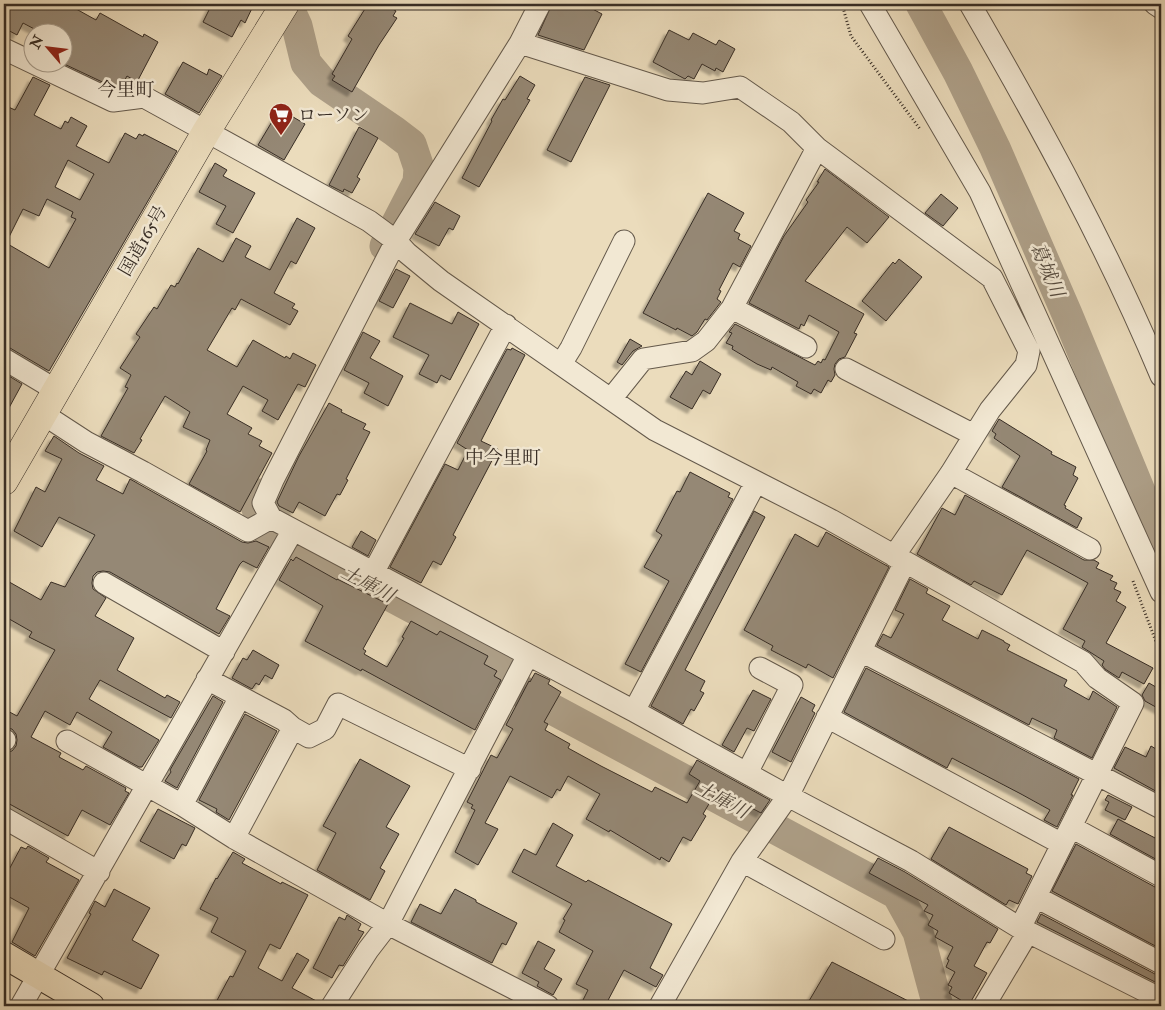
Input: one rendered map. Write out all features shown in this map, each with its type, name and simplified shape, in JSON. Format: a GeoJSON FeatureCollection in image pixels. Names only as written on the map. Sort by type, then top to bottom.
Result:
{"type":"FeatureCollection","features":[{"type":"Feature","properties":{"kind":"highway","name":"国道165号"},"geometry":{"type":"LineString","coordinates":[[4,481],[206,132],[282,9]]}},
{"type":"Feature","properties":{"kind":"main road"},"geometry":{"type":"LineString","coordinates":[[4,955],[91,1006]]}},
{"type":"Feature","properties":{"kind":"street"},"geometry":{"type":"LineString","coordinates":[[264,522],[263,503],[273,480],[396,241],[520,42],[540,4]]}},
{"type":"Feature","properties":{"kind":"street"},"geometry":{"type":"LineString","coordinates":[[870,4],[980,192],[1161,592]]}},
{"type":"Feature","properties":{"kind":"street"},"geometry":{"type":"LineString","coordinates":[[970,4],[1038,123],[1134,311],[1161,376]]}},
{"type":"Feature","properties":{"kind":"street"},"geometry":{"type":"LineString","coordinates":[[1156,4],[1161,8]]}},
{"type":"Feature","properties":{"kind":"street"},"geometry":{"type":"LineString","coordinates":[[520,42],[668,90],[703,93],[740,87],[791,122],[817,148],[992,278],[1030,351],[1026,365],[990,410],[974,434],[899,559],[860,651],[788,796],[742,861],[660,1006]]}},
{"type":"Feature","properties":{"kind":"street"},"geometry":{"type":"LineString","coordinates":[[4,49],[113,101],[144,98],[369,221],[396,241],[406,253],[441,281],[655,430],[831,520],[1083,662],[1097,678],[1132,703],[1036,897],[1024,930],[984,1006]]}},
{"type":"Feature","properties":{"kind":"street"},"geometry":{"type":"LineString","coordinates":[[611,399],[642,359],[692,351],[706,341],[732,308],[817,148]]}},
{"type":"Feature","properties":{"kind":"street"},"geometry":{"type":"LineString","coordinates":[[561,364],[571,348],[624,241]]}},
{"type":"Feature","properties":{"kind":"street"},"geometry":{"type":"LineString","coordinates":[[732,308],[806,348]]}},
{"type":"Feature","properties":{"kind":"street"},"geometry":{"type":"LineString","coordinates":[[373,573],[506,325]]}},
{"type":"Feature","properties":{"kind":"street"},"geometry":{"type":"LineString","coordinates":[[4,359],[56,390]]}},
{"type":"Feature","properties":{"kind":"street"},"geometry":{"type":"LineString","coordinates":[[846,369],[974,434]]}},
{"type":"Feature","properties":{"kind":"street"},"geometry":{"type":"LineString","coordinates":[[43,414],[86,442],[248,531],[264,522],[293,530],[634,711],[910,861],[1024,930],[1161,999]]}},
{"type":"Feature","properties":{"kind":"street"},"geometry":{"type":"LineString","coordinates":[[951,473],[1090,549]]}},
{"type":"Feature","properties":{"kind":"street"},"geometry":{"type":"LineString","coordinates":[[634,711],[756,482]]}},
{"type":"Feature","properties":{"kind":"street"},"geometry":{"type":"LineString","coordinates":[[21,1006],[40,976],[293,530]]}},
{"type":"Feature","properties":{"kind":"street"},"geometry":{"type":"LineString","coordinates":[[104,582],[224,652]]}},
{"type":"Feature","properties":{"kind":"street"},"geometry":{"type":"LineString","coordinates":[[860,651],[1161,808]]}},
{"type":"Feature","properties":{"kind":"street"},"geometry":{"type":"LineString","coordinates":[[332,1006],[368,950],[388,924],[470,770],[528,655]]}},
{"type":"Feature","properties":{"kind":"street"},"geometry":{"type":"LineString","coordinates":[[747,773],[792,685],[760,668]]}},
{"type":"Feature","properties":{"kind":"street"},"geometry":{"type":"LineString","coordinates":[[207,679],[284,720],[293,728],[309,737],[325,729],[338,704],[470,770]]}},
{"type":"Feature","properties":{"kind":"street"},"geometry":{"type":"LineString","coordinates":[[182,805],[240,697]]}},
{"type":"Feature","properties":{"kind":"street"},"geometry":{"type":"LineString","coordinates":[[827,717],[1067,836],[1161,876]]}},
{"type":"Feature","properties":{"kind":"street"},"geometry":{"type":"LineString","coordinates":[[234,838],[293,728]]}},
{"type":"Feature","properties":{"kind":"street"},"geometry":{"type":"LineString","coordinates":[[68,741],[182,805],[234,838],[388,924],[548,1006]]}},
{"type":"Feature","properties":{"kind":"street"},"geometry":{"type":"LineString","coordinates":[[4,818],[99,872]]}},
{"type":"Feature","properties":{"kind":"street"},"geometry":{"type":"LineString","coordinates":[[742,861],[884,939]]}},
{"type":"Feature","properties":{"kind":"street"},"geometry":{"type":"LineString","coordinates":[[1036,897],[1161,963]]}},
{"type":"Feature","properties":{"kind":"building"},"geometry":{"type":"Polygon","coordinates":[[[10,4],[56,4],[67,9],[69,5],[96,20],[100,13],[143,37],[144,34],[158,42],[137,82],[127,76],[121,87],[115,88],[72,68],[72,22],[22,22],[17,35],[4,28],[4,17],[10,4]]]}},
{"type":"Feature","properties":{"kind":"building"},"geometry":{"type":"Polygon","coordinates":[[[212,4],[254,4],[245,23],[241,20],[232,37],[203,22],[212,4]]]}},
{"type":"Feature","properties":{"kind":"building"},"geometry":{"type":"Polygon","coordinates":[[[368,4],[384,4],[396,11],[393,16],[397,18],[352,92],[332,80],[335,76],[332,74],[352,39],[348,36],[368,4]]]}},
{"type":"Feature","properties":{"kind":"building"},"geometry":{"type":"Polygon","coordinates":[[[552,4],[583,4],[602,14],[584,50],[538,35],[552,4]]]}},
{"type":"Feature","properties":{"kind":"building"},"geometry":{"type":"Polygon","coordinates":[[[669,30],[689,40],[693,33],[716,45],[719,40],[735,49],[723,72],[716,68],[715,71],[702,64],[694,79],[688,76],[685,79],[653,62],[669,30]]]}},
{"type":"Feature","properties":{"kind":"building"},"geometry":{"type":"Polygon","coordinates":[[[183,62],[207,75],[209,69],[222,76],[199,113],[165,94],[183,62]]]}},
{"type":"Feature","properties":{"kind":"building"},"geometry":{"type":"Polygon","coordinates":[[[520,76],[535,85],[527,99],[530,100],[479,187],[462,178],[491,120],[503,99],[505,100],[520,76]]]}},
{"type":"Feature","properties":{"kind":"building"},"geometry":{"type":"Polygon","coordinates":[[[33,77],[50,85],[34,115],[61,129],[65,121],[68,123],[71,117],[87,126],[76,146],[109,163],[125,133],[136,139],[139,134],[143,136],[144,134],[177,151],[49,371],[10,348],[4,347],[4,105],[15,110],[33,77]],[[68,160],[55,187],[80,200],[94,174],[68,160]],[[47,199],[39,216],[23,209],[6,243],[49,268],[76,219],[71,217],[73,212],[47,199]]]}},
{"type":"Feature","properties":{"kind":"building"},"geometry":{"type":"Polygon","coordinates":[[[585,77],[610,85],[571,162],[547,150],[585,77]]]}},
{"type":"Feature","properties":{"kind":"building","name":"ローソン"},"geometry":{"type":"Polygon","coordinates":[[[283,111],[305,124],[284,160],[258,145],[276,115],[279,117],[283,111]]]}},
{"type":"Feature","properties":{"kind":"building"},"geometry":{"type":"Polygon","coordinates":[[[359,127],[378,138],[357,177],[360,179],[352,193],[344,189],[343,192],[329,185],[359,127]]]}},
{"type":"Feature","properties":{"kind":"building"},"geometry":{"type":"Polygon","coordinates":[[[215,163],[227,170],[223,176],[255,193],[233,233],[216,224],[226,206],[199,192],[215,163]]]}},
{"type":"Feature","properties":{"kind":"building"},"geometry":{"type":"Polygon","coordinates":[[[825,169],[889,217],[867,243],[847,227],[805,281],[864,314],[854,333],[857,334],[845,357],[839,359],[835,364],[835,375],[831,382],[828,380],[821,393],[814,389],[811,394],[796,386],[798,382],[772,367],[771,370],[757,364],[732,349],[733,346],[726,343],[732,333],[729,332],[735,324],[815,365],[818,361],[821,363],[823,359],[825,360],[839,332],[809,315],[804,326],[801,324],[799,329],[749,303],[784,236],[808,202],[806,200],[819,182],[817,182],[825,169]]]}},
{"type":"Feature","properties":{"kind":"building"},"geometry":{"type":"Polygon","coordinates":[[[708,193],[744,213],[734,231],[740,234],[738,239],[751,246],[740,267],[733,263],[719,290],[721,291],[717,299],[721,302],[692,336],[643,313],[708,193]]]}},
{"type":"Feature","properties":{"kind":"building"},"geometry":{"type":"Polygon","coordinates":[[[941,194],[958,208],[943,226],[925,213],[941,194]]]}},
{"type":"Feature","properties":{"kind":"building"},"geometry":{"type":"Polygon","coordinates":[[[435,202],[460,216],[453,230],[449,228],[439,246],[415,234],[435,202]]]}},
{"type":"Feature","properties":{"kind":"building"},"geometry":{"type":"Polygon","coordinates":[[[297,218],[315,228],[296,264],[291,261],[274,293],[295,304],[292,308],[298,311],[290,325],[241,299],[235,310],[232,308],[207,350],[237,367],[253,340],[285,358],[286,356],[290,359],[293,353],[316,365],[305,387],[298,384],[278,420],[262,411],[268,400],[243,386],[227,414],[252,428],[248,434],[262,441],[259,446],[272,453],[240,512],[189,484],[207,451],[210,440],[183,427],[190,412],[165,396],[134,453],[101,436],[128,388],[125,387],[131,375],[120,368],[140,337],[136,334],[154,307],[157,309],[171,285],[175,287],[178,284],[198,248],[223,262],[236,238],[251,246],[245,257],[270,270],[297,218]]]}},
{"type":"Feature","properties":{"kind":"building"},"geometry":{"type":"Polygon","coordinates":[[[899,259],[922,277],[886,321],[862,301],[893,262],[895,264],[899,259]]]}},
{"type":"Feature","properties":{"kind":"building"},"geometry":{"type":"Polygon","coordinates":[[[396,269],[410,276],[393,308],[379,301],[396,269]]]}},
{"type":"Feature","properties":{"kind":"building"},"geometry":{"type":"Polygon","coordinates":[[[410,303],[452,324],[458,312],[479,324],[450,380],[441,375],[437,383],[419,374],[429,355],[393,337],[410,303]]]}},
{"type":"Feature","properties":{"kind":"building"},"geometry":{"type":"Polygon","coordinates":[[[363,332],[380,341],[370,358],[403,376],[388,406],[364,393],[369,383],[344,370],[363,332]]]}},
{"type":"Feature","properties":{"kind":"building"},"geometry":{"type":"Polygon","coordinates":[[[630,339],[642,346],[633,351],[622,365],[617,362],[630,339]]]}},
{"type":"Feature","properties":{"kind":"building"},"geometry":{"type":"Polygon","coordinates":[[[512,348],[525,355],[481,441],[498,449],[453,535],[456,537],[441,565],[433,561],[421,583],[390,567],[445,464],[458,470],[468,450],[457,443],[507,349],[511,350],[512,348]]]}},
{"type":"Feature","properties":{"kind":"building"},"geometry":{"type":"Polygon","coordinates":[[[700,361],[721,374],[710,394],[703,390],[692,409],[670,397],[686,371],[692,375],[700,361]]]}},
{"type":"Feature","properties":{"kind":"building"},"geometry":{"type":"Polygon","coordinates":[[[4,373],[22,384],[4,417],[4,373]]]}},
{"type":"Feature","properties":{"kind":"building"},"geometry":{"type":"Polygon","coordinates":[[[329,403],[342,410],[341,412],[366,424],[363,429],[370,432],[340,495],[337,494],[325,516],[299,502],[293,513],[279,506],[277,502],[299,456],[329,403]]]}},
{"type":"Feature","properties":{"kind":"building"},"geometry":{"type":"Polygon","coordinates":[[[999,419],[1052,452],[1051,454],[1076,467],[1073,475],[1078,478],[1064,505],[1066,506],[1065,508],[1082,518],[1077,528],[1002,487],[1020,456],[994,438],[996,434],[992,431],[999,419]]]}},
{"type":"Feature","properties":{"kind":"building"},"geometry":{"type":"Polygon","coordinates":[[[54,436],[79,453],[104,466],[96,480],[123,494],[130,479],[242,542],[256,541],[269,547],[257,568],[243,561],[240,564],[216,609],[230,616],[219,634],[110,572],[97,572],[93,576],[93,589],[106,598],[95,616],[134,638],[117,670],[165,698],[167,695],[180,702],[171,718],[100,680],[89,699],[159,740],[142,767],[103,747],[112,732],[77,712],[70,725],[45,711],[31,737],[61,753],[59,757],[83,770],[86,766],[126,788],[125,791],[129,793],[110,825],[82,810],[68,836],[4,801],[4,752],[12,751],[16,746],[17,740],[16,734],[12,729],[4,728],[4,709],[17,716],[55,650],[29,637],[32,632],[4,616],[4,611],[9,602],[4,599],[4,579],[41,600],[51,582],[65,587],[95,535],[59,517],[42,547],[14,531],[36,487],[45,492],[62,459],[45,451],[54,436]]]}},
{"type":"Feature","properties":{"kind":"building"},"geometry":{"type":"Polygon","coordinates":[[[690,472],[730,493],[728,497],[733,499],[641,672],[625,664],[669,581],[644,567],[662,535],[656,531],[677,491],[680,492],[690,472]]]}},
{"type":"Feature","properties":{"kind":"building"},"geometry":{"type":"Polygon","coordinates":[[[965,495],[1084,560],[1094,560],[1099,563],[1096,568],[1113,576],[1110,580],[1117,583],[1114,589],[1121,592],[1116,601],[1126,607],[1106,643],[1153,668],[1144,684],[1122,672],[1119,678],[1105,669],[1102,665],[1104,661],[1082,647],[1085,641],[1063,629],[1088,583],[1027,550],[1002,595],[974,581],[971,585],[917,554],[942,508],[955,515],[965,495]]]}},
{"type":"Feature","properties":{"kind":"building"},"geometry":{"type":"Polygon","coordinates":[[[754,511],[765,517],[685,670],[705,681],[700,691],[704,693],[694,711],[691,709],[683,724],[651,706],[754,511]]]}},
{"type":"Feature","properties":{"kind":"building"},"geometry":{"type":"Polygon","coordinates":[[[361,531],[376,540],[368,556],[352,547],[361,531]]]}},
{"type":"Feature","properties":{"kind":"building"},"geometry":{"type":"Polygon","coordinates":[[[826,532],[889,567],[833,678],[808,664],[806,668],[771,650],[773,646],[744,630],[795,534],[818,547],[826,532]]]}},
{"type":"Feature","properties":{"kind":"building"},"geometry":{"type":"Polygon","coordinates":[[[296,557],[337,580],[388,604],[363,649],[366,651],[364,654],[387,667],[404,638],[402,637],[411,621],[437,635],[440,631],[488,656],[484,664],[497,671],[494,676],[501,680],[475,730],[362,669],[361,671],[305,641],[323,606],[279,580],[291,559],[293,561],[296,557]]]}},
{"type":"Feature","properties":{"kind":"building"},"geometry":{"type":"Polygon","coordinates":[[[910,579],[928,589],[926,593],[950,606],[942,620],[978,639],[982,630],[1010,645],[1007,650],[1067,680],[1064,686],[1089,700],[1093,691],[1117,707],[1092,758],[1054,738],[1057,730],[1032,718],[1029,725],[877,645],[883,634],[891,638],[904,614],[895,610],[910,579]]]}},
{"type":"Feature","properties":{"kind":"building"},"geometry":{"type":"Polygon","coordinates":[[[253,650],[279,665],[272,679],[265,675],[259,685],[256,683],[252,689],[232,678],[243,658],[247,660],[253,650]]]}},
{"type":"Feature","properties":{"kind":"building"},"geometry":{"type":"Polygon","coordinates":[[[866,668],[1079,779],[1057,827],[1044,820],[1050,810],[1021,794],[952,758],[947,768],[844,712],[866,668]]]}},
{"type":"Feature","properties":{"kind":"building"},"geometry":{"type":"Polygon","coordinates":[[[535,673],[550,680],[548,684],[561,692],[544,722],[548,724],[545,730],[570,744],[568,748],[601,766],[652,792],[655,787],[687,803],[700,781],[689,774],[697,760],[770,800],[761,813],[717,790],[703,814],[706,816],[691,841],[683,837],[669,862],[661,857],[660,860],[610,830],[609,832],[586,819],[600,794],[568,776],[560,791],[557,789],[552,798],[510,776],[485,823],[498,829],[478,865],[455,852],[475,810],[471,808],[473,805],[467,802],[491,755],[497,758],[513,729],[506,725],[535,673]]]}},
{"type":"Feature","properties":{"kind":"building"},"geometry":{"type":"Polygon","coordinates":[[[1149,683],[1161,690],[1161,710],[1145,701],[1142,695],[1149,683]]]}},
{"type":"Feature","properties":{"kind":"building"},"geometry":{"type":"Polygon","coordinates":[[[753,690],[771,699],[754,731],[747,728],[734,752],[722,745],[753,690]]]}},
{"type":"Feature","properties":{"kind":"building"},"geometry":{"type":"Polygon","coordinates":[[[213,696],[223,702],[177,788],[165,781],[213,696]]]}},
{"type":"Feature","properties":{"kind":"building"},"geometry":{"type":"Polygon","coordinates":[[[801,697],[815,705],[812,711],[815,713],[791,762],[772,752],[801,697]]]}},
{"type":"Feature","properties":{"kind":"building"},"geometry":{"type":"Polygon","coordinates":[[[245,714],[277,731],[229,820],[216,812],[217,809],[199,800],[245,714]]]}},
{"type":"Feature","properties":{"kind":"building"},"geometry":{"type":"Polygon","coordinates":[[[1151,746],[1161,752],[1161,794],[1114,768],[1125,747],[1146,757],[1151,746]]]}},
{"type":"Feature","properties":{"kind":"building"},"geometry":{"type":"Polygon","coordinates":[[[360,759],[410,786],[386,827],[399,834],[380,868],[385,871],[370,900],[317,870],[336,833],[323,826],[360,759]]]}},
{"type":"Feature","properties":{"kind":"building"},"geometry":{"type":"Polygon","coordinates":[[[1108,795],[1132,807],[1125,820],[1105,810],[1109,802],[1105,800],[1108,795]]]}},
{"type":"Feature","properties":{"kind":"building"},"geometry":{"type":"Polygon","coordinates":[[[158,809],[195,828],[186,846],[182,844],[174,859],[140,841],[158,809]]]}},
{"type":"Feature","properties":{"kind":"building"},"geometry":{"type":"Polygon","coordinates":[[[1118,819],[1161,841],[1161,862],[1110,834],[1118,819]]]}},
{"type":"Feature","properties":{"kind":"building"},"geometry":{"type":"Polygon","coordinates":[[[553,823],[573,835],[556,866],[586,882],[588,880],[672,924],[650,968],[663,975],[656,987],[624,970],[605,1006],[580,1006],[588,990],[576,984],[593,951],[559,932],[565,920],[563,919],[572,904],[512,872],[524,849],[536,855],[553,823]]]}},
{"type":"Feature","properties":{"kind":"building"},"geometry":{"type":"Polygon","coordinates":[[[949,827],[1028,869],[1026,873],[1032,876],[1018,904],[1009,900],[1006,905],[931,859],[949,827]]]}},
{"type":"Feature","properties":{"kind":"building"},"geometry":{"type":"Polygon","coordinates":[[[1076,844],[1155,887],[1161,888],[1161,949],[1052,891],[1076,844]]]}},
{"type":"Feature","properties":{"kind":"building"},"geometry":{"type":"Polygon","coordinates":[[[28,846],[49,858],[46,862],[79,880],[35,956],[12,942],[29,908],[4,894],[4,879],[21,847],[26,849],[28,846]]]}},
{"type":"Feature","properties":{"kind":"building"},"geometry":{"type":"Polygon","coordinates":[[[233,852],[245,859],[242,863],[281,884],[282,882],[308,895],[280,949],[270,944],[258,968],[282,981],[297,953],[309,960],[292,988],[320,1003],[320,1006],[214,1006],[230,976],[233,977],[246,951],[211,932],[218,918],[200,909],[216,878],[233,852]]]}},
{"type":"Feature","properties":{"kind":"building"},"geometry":{"type":"Polygon","coordinates":[[[878,858],[905,872],[998,929],[990,943],[987,942],[974,966],[987,973],[969,1005],[949,993],[952,987],[948,985],[955,972],[946,967],[949,960],[947,959],[953,947],[935,937],[938,931],[928,925],[933,915],[924,911],[928,905],[869,873],[878,858]]]}},
{"type":"Feature","properties":{"kind":"building"},"geometry":{"type":"Polygon","coordinates":[[[114,889],[150,908],[132,940],[159,955],[141,989],[104,971],[102,975],[67,958],[91,914],[89,913],[95,901],[105,907],[114,889]]]}},
{"type":"Feature","properties":{"kind":"building"},"geometry":{"type":"Polygon","coordinates":[[[455,889],[517,923],[506,945],[502,943],[492,963],[411,922],[420,904],[441,914],[455,889]]]}},
{"type":"Feature","properties":{"kind":"building"},"geometry":{"type":"Polygon","coordinates":[[[1041,914],[1155,974],[1161,975],[1161,985],[1037,922],[1041,914]]]}},
{"type":"Feature","properties":{"kind":"building"},"geometry":{"type":"Polygon","coordinates":[[[347,915],[361,924],[358,930],[364,932],[343,966],[339,965],[332,978],[313,968],[339,917],[345,920],[347,915]]]}},
{"type":"Feature","properties":{"kind":"building"},"geometry":{"type":"Polygon","coordinates":[[[538,941],[555,950],[544,969],[562,979],[553,995],[537,986],[539,982],[522,973],[538,941]]]}},
{"type":"Feature","properties":{"kind":"building"},"geometry":{"type":"Polygon","coordinates":[[[832,962],[918,1006],[873,1006],[864,1002],[862,1006],[806,1006],[832,962]]]}},
{"type":"Feature","properties":{"kind":"waterway","name":"土庫川"},"geometry":{"type":"LineString","coordinates":[[287,4],[297,26],[306,63],[322,82],[411,144],[419,168],[418,182],[385,246]]}},
{"type":"Feature","properties":{"kind":"waterway","name":"葛城川"},"geometry":{"type":"LineString","coordinates":[[921,4],[958,72],[995,148],[1067,314],[1161,542]]}},
{"type":"Feature","properties":{"kind":"waterway","name":"土庫川"},"geometry":{"type":"LineString","coordinates":[[261,494],[256,506],[264,528],[495,652],[507,675],[524,694],[897,894],[918,932],[938,1006]]}},
{"type":"Feature","properties":{"kind":"place","name":"ローソン"},"geometry":{"type":"Point","coordinates":[281,136]}},
{"type":"Feature","properties":{"kind":"district","name":"今里町"},"geometry":{"type":"Point","coordinates":[126,90]}},
{"type":"Feature","properties":{"kind":"district","name":"中今里町"},"geometry":{"type":"Point","coordinates":[503,458]}}]}
